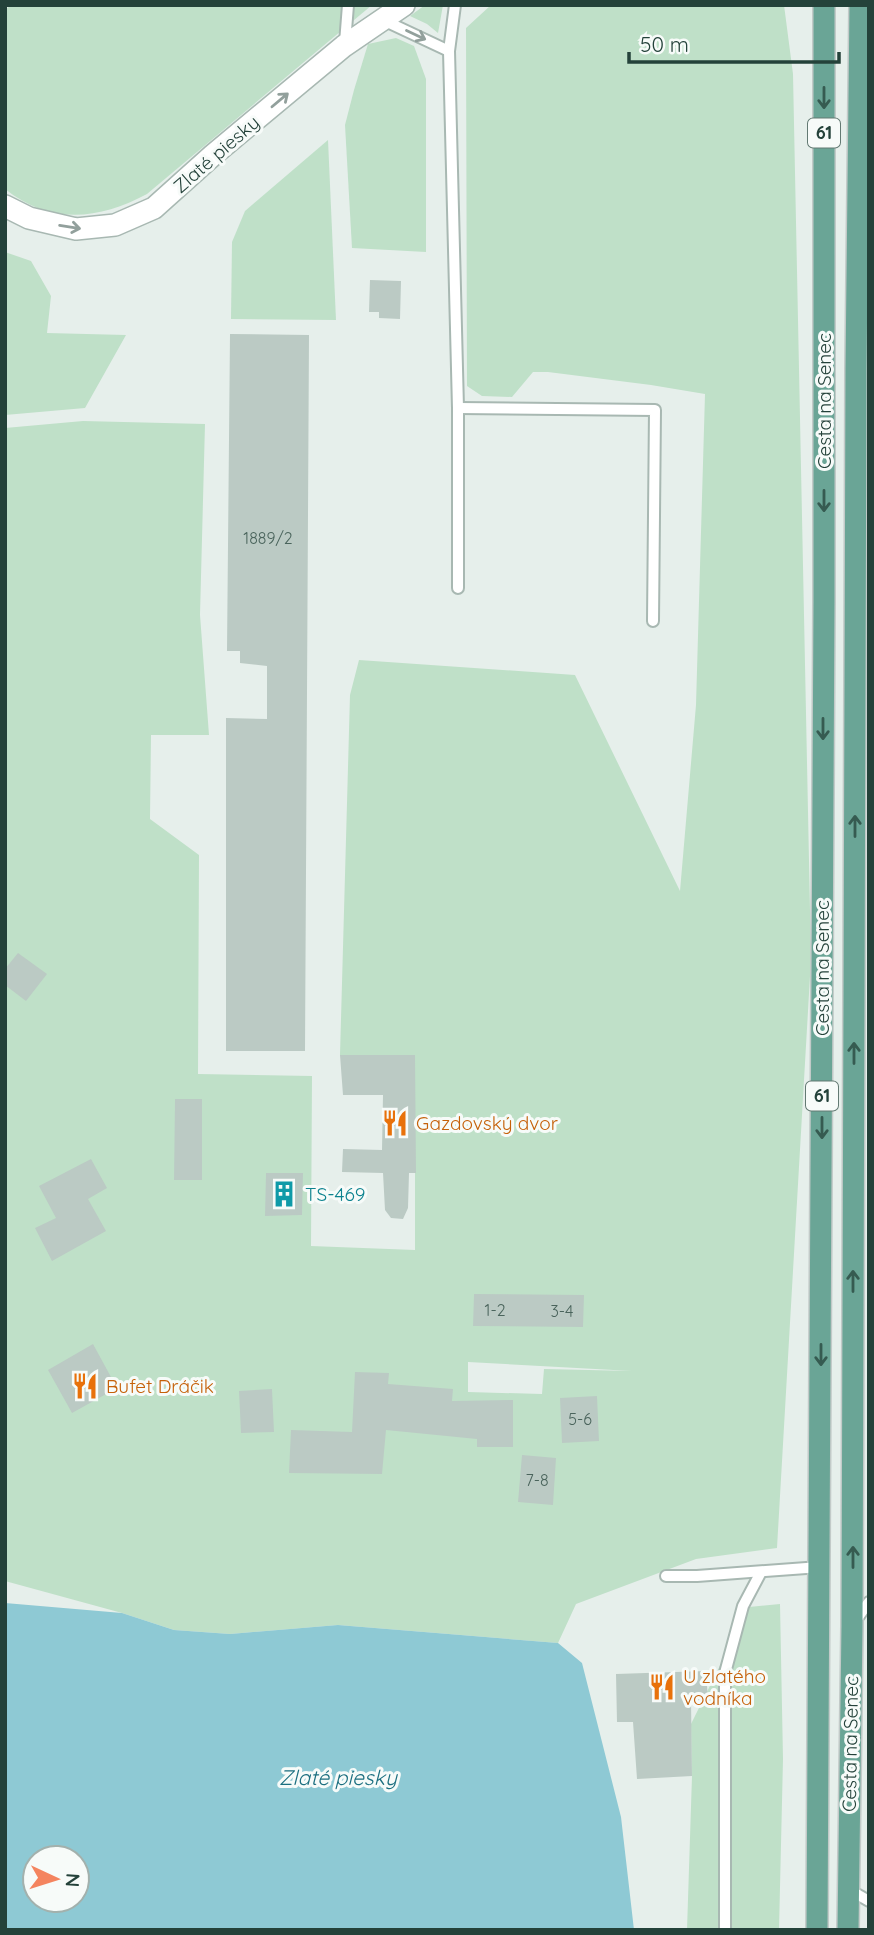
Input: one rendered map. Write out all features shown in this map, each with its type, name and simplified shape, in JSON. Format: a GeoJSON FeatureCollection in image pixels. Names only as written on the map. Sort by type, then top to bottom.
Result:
{"type":"FeatureCollection","features":[{"type":"Feature","properties":{"kind":"main road","name":"Cesta na Senec"},"geometry":{"type":"LineString","coordinates":[[817,1930],[824,5]]}},
{"type":"Feature","properties":{"kind":"main road","name":"Cesta na Senec"},"geometry":{"type":"LineString","coordinates":[[848,1930],[852,1626],[856,356],[860,5]]}},
{"type":"Feature","properties":{"kind":"street","name":"Zlaté piesky"},"geometry":{"type":"LineString","coordinates":[[5,206],[29,218],[76,229],[115,225],[154,208],[344,46],[404,5]]}},
{"type":"Feature","properties":{"kind":"lane"},"geometry":{"type":"LineString","coordinates":[[344,46],[348,5]]}},
{"type":"Feature","properties":{"kind":"lane"},"geometry":{"type":"LineString","coordinates":[[455,5],[449,51],[458,408],[458,588]]}},
{"type":"Feature","properties":{"kind":"lane"},"geometry":{"type":"LineString","coordinates":[[383,20],[449,51]]}},
{"type":"Feature","properties":{"kind":"lane"},"geometry":{"type":"LineString","coordinates":[[458,408],[655,410],[653,621]]}},
{"type":"Feature","properties":{"kind":"lane"},"geometry":{"type":"LineString","coordinates":[[666,1576],[761,1573],[820,1567]]}},
{"type":"Feature","properties":{"kind":"lane"},"geometry":{"type":"LineString","coordinates":[[726,1930],[725,1673],[743,1606],[761,1573]]}},
{"type":"Feature","properties":{"kind":"lane"},"geometry":{"type":"LineString","coordinates":[[852,1626],[869,1602]]}},
{"type":"Feature","properties":{"kind":"lane"},"geometry":{"type":"LineString","coordinates":[[848,1889],[869,1901]]}},
{"type":"Feature","properties":{"kind":"green space"},"geometry":{"type":"Polygon","coordinates":[[[11,5],[372,5],[147,194],[111,209],[75,215],[39,209],[5,189],[5,10],[11,5]]]}},
{"type":"Feature","properties":{"kind":"green space"},"geometry":{"type":"Polygon","coordinates":[[[425,5],[443,5],[438,33],[410,16],[425,5]]]}},
{"type":"Feature","properties":{"kind":"green space"},"geometry":{"type":"Polygon","coordinates":[[[491,5],[784,5],[793,74],[811,959],[777,1548],[696,1559],[576,1604],[558,1643],[338,1625],[230,1634],[174,1630],[5,1581],[5,428],[83,421],[205,424],[200,615],[209,735],[151,735],[150,819],[199,855],[198,1074],[312,1076],[311,1246],[415,1250],[415,1055],[340,1055],[350,695],[359,660],[575,675],[680,891],[696,705],[705,394],[548,372],[533,372],[512,397],[482,396],[467,386],[466,28],[491,5]],[[468,1362],[468,1392],[542,1394],[544,1369],[632,1371],[468,1362]]]}},
{"type":"Feature","properties":{"kind":"green space"},"geometry":{"type":"Polygon","coordinates":[[[396,38],[414,46],[426,79],[426,252],[352,248],[345,125],[368,44],[396,38]]]}},
{"type":"Feature","properties":{"kind":"green space"},"geometry":{"type":"Polygon","coordinates":[[[328,140],[336,320],[231,319],[232,242],[245,211],[328,140]]]}},
{"type":"Feature","properties":{"kind":"green space"},"geometry":{"type":"Polygon","coordinates":[[[5,252],[31,261],[51,296],[47,333],[126,335],[85,408],[5,415],[5,252]]]}},
{"type":"Feature","properties":{"kind":"green space"},"geometry":{"type":"Polygon","coordinates":[[[780,1604],[783,1759],[779,1930],[687,1930],[691,1724],[749,1607],[780,1604]]]}},
{"type":"Feature","properties":{"kind":"water","name":"Zlaté piesky"},"geometry":{"type":"Polygon","coordinates":[[[5,1603],[122,1613],[174,1630],[230,1634],[338,1625],[558,1643],[582,1663],[621,1817],[634,1930],[5,1930],[5,1603]]]}},
{"type":"Feature","properties":{"kind":"building"},"geometry":{"type":"Polygon","coordinates":[[[370,280],[401,281],[400,319],[379,318],[379,312],[369,312],[370,280]]]}},
{"type":"Feature","properties":{"kind":"building"},"geometry":{"type":"Polygon","coordinates":[[[230,334],[309,335],[305,1051],[226,1051],[226,718],[267,719],[267,666],[240,663],[240,651],[227,651],[230,334]]]}},
{"type":"Feature","properties":{"kind":"building"},"geometry":{"type":"Polygon","coordinates":[[[18,953],[47,974],[26,1001],[5,985],[5,969],[18,953]]]}},
{"type":"Feature","properties":{"kind":"building"},"geometry":{"type":"Polygon","coordinates":[[[340,1055],[415,1055],[416,1173],[409,1173],[408,1208],[403,1219],[391,1218],[385,1210],[383,1173],[342,1172],[343,1149],[382,1150],[383,1095],[343,1095],[340,1055]]]}},
{"type":"Feature","properties":{"kind":"building"},"geometry":{"type":"Polygon","coordinates":[[[175,1099],[202,1099],[202,1180],[174,1180],[175,1099]]]}},
{"type":"Feature","properties":{"kind":"building"},"geometry":{"type":"Polygon","coordinates":[[[91,1159],[107,1188],[88,1199],[106,1231],[52,1261],[35,1228],[56,1218],[39,1186],[91,1159]]]}},
{"type":"Feature","properties":{"kind":"building","name":"TS-469"},"geometry":{"type":"Polygon","coordinates":[[[266,1173],[303,1173],[302,1215],[265,1216],[266,1173]]]}},
{"type":"Feature","properties":{"kind":"building"},"geometry":{"type":"Polygon","coordinates":[[[474,1294],[584,1295],[583,1327],[473,1326],[474,1294]]]}},
{"type":"Feature","properties":{"kind":"building"},"geometry":{"type":"Polygon","coordinates":[[[93,1344],[117,1388],[72,1413],[48,1370],[93,1344]]]}},
{"type":"Feature","properties":{"kind":"building"},"geometry":{"type":"Polygon","coordinates":[[[355,1372],[389,1373],[388,1384],[453,1389],[452,1401],[513,1400],[513,1447],[477,1447],[477,1439],[386,1430],[382,1474],[289,1473],[291,1430],[352,1432],[355,1372]]]}},
{"type":"Feature","properties":{"kind":"building"},"geometry":{"type":"Polygon","coordinates":[[[272,1389],[274,1432],[241,1433],[239,1391],[272,1389]]]}},
{"type":"Feature","properties":{"kind":"building"},"geometry":{"type":"Polygon","coordinates":[[[597,1396],[599,1441],[562,1443],[560,1398],[597,1396]]]}},
{"type":"Feature","properties":{"kind":"building"},"geometry":{"type":"Polygon","coordinates":[[[522,1455],[556,1458],[553,1505],[518,1502],[522,1455]]]}},
{"type":"Feature","properties":{"kind":"building"},"geometry":{"type":"Polygon","coordinates":[[[706,1671],[708,1700],[691,1700],[692,1776],[637,1779],[633,1722],[617,1722],[616,1674],[706,1671]]]}},
{"type":"Feature","properties":{"kind":"place","name":"Gazdovský dvor"},"geometry":{"type":"Point","coordinates":[395,1123]}},
{"type":"Feature","properties":{"kind":"place","name":"TS-469"},"geometry":{"type":"Point","coordinates":[284,1194]}},
{"type":"Feature","properties":{"kind":"place","name":"Bufet Dráčik"},"geometry":{"type":"Point","coordinates":[85,1386]}},
{"type":"Feature","properties":{"kind":"place","name":"U zlatého vodníka"},"geometry":{"type":"Point","coordinates":[662,1687]}}]}
